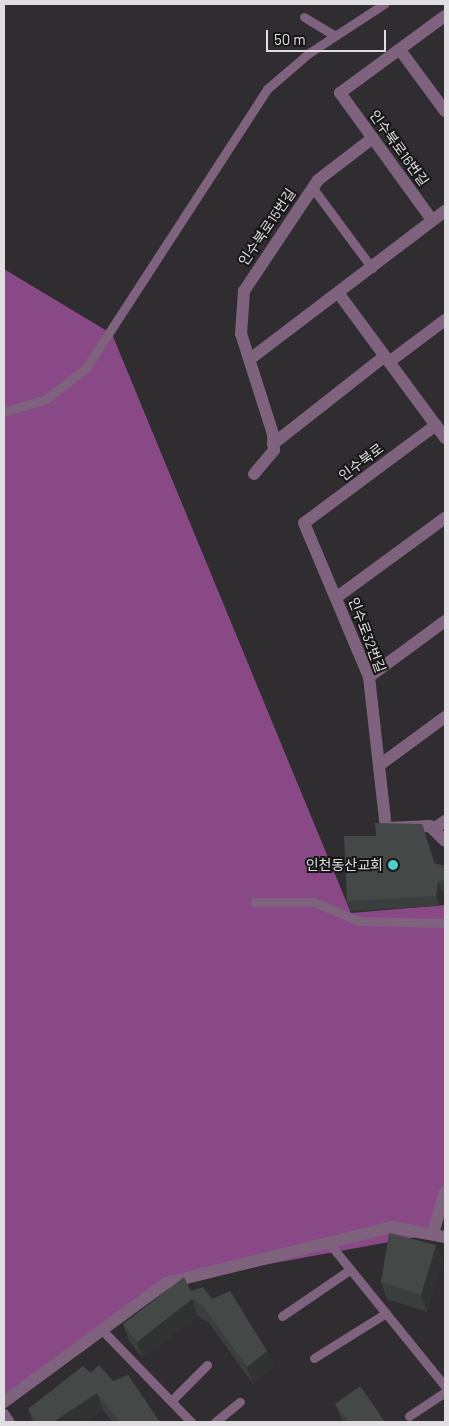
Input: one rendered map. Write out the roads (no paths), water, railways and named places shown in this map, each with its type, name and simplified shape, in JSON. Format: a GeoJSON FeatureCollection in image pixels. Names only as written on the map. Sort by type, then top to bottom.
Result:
{"type":"FeatureCollection","features":[{"type":"Feature","properties":{"kind":"street"},"geometry":{"type":"LineString","coordinates":[[445,16],[400,50],[445,111]]}},
{"type":"Feature","properties":{"kind":"street","name":"인수북로16번길"},"geometry":{"type":"LineString","coordinates":[[400,50],[340,93],[432,220]]}},
{"type":"Feature","properties":{"kind":"street","name":"인수북로15번길"},"geometry":{"type":"LineString","coordinates":[[274,444],[239,317],[244,291],[312,187],[373,138]]}},
{"type":"Feature","properties":{"kind":"street"},"geometry":{"type":"LineString","coordinates":[[250,360],[339,294],[445,210]]}},
{"type":"Feature","properties":{"kind":"street"},"geometry":{"type":"LineString","coordinates":[[339,294],[445,438]]}},
{"type":"Feature","properties":{"kind":"street"},"geometry":{"type":"LineString","coordinates":[[254,474],[265,465],[274,444],[387,359],[445,320]]}},
{"type":"Feature","properties":{"kind":"street","name":"인수북로"},"geometry":{"type":"LineString","coordinates":[[304,523],[436,425]]}},
{"type":"Feature","properties":{"kind":"street"},"geometry":{"type":"LineString","coordinates":[[337,597],[445,518]]}},
{"type":"Feature","properties":{"kind":"street","name":"인수로32번길"},"geometry":{"type":"LineString","coordinates":[[304,523],[337,597],[369,677],[381,764],[386,828],[440,825],[445,841]]}},
{"type":"Feature","properties":{"kind":"street"},"geometry":{"type":"LineString","coordinates":[[369,677],[444,623]]}},
{"type":"Feature","properties":{"kind":"street"},"geometry":{"type":"LineString","coordinates":[[381,764],[445,717]]}},
{"type":"Feature","properties":{"kind":"street"},"geometry":{"type":"LineString","coordinates":[[4,1402],[166,1283],[392,1227],[439,1236],[445,1192]]}},
{"type":"Feature","properties":{"kind":"lane"},"geometry":{"type":"LineString","coordinates":[[4,412],[46,400],[86,368],[246,117],[267,89],[334,35],[384,4]]}},
{"type":"Feature","properties":{"kind":"lane"},"geometry":{"type":"LineString","coordinates":[[304,17],[334,35]]}},
{"type":"Feature","properties":{"kind":"lane"},"geometry":{"type":"LineString","coordinates":[[312,187],[372,268]]}},
{"type":"Feature","properties":{"kind":"lane"},"geometry":{"type":"LineString","coordinates":[[254,902],[314,902],[359,921],[445,923]]}},
{"type":"Feature","properties":{"kind":"lane"},"geometry":{"type":"LineString","coordinates":[[329,1243],[445,1386]]}},
{"type":"Feature","properties":{"kind":"lane"},"geometry":{"type":"LineString","coordinates":[[282,1316],[351,1269]]}},
{"type":"Feature","properties":{"kind":"lane"},"geometry":{"type":"LineString","coordinates":[[314,1358],[386,1313]]}},
{"type":"Feature","properties":{"kind":"lane"},"geometry":{"type":"LineString","coordinates":[[102,1330],[191,1422]]}},
{"type":"Feature","properties":{"kind":"lane"},"geometry":{"type":"LineString","coordinates":[[171,1401],[207,1365]]}},
{"type":"Feature","properties":{"kind":"lane"},"geometry":{"type":"LineString","coordinates":[[409,1416],[445,1392]]}},
{"type":"Feature","properties":{"kind":"lane"},"geometry":{"type":"LineString","coordinates":[[215,1422],[240,1402]]}},
{"type":"Feature","properties":{"kind":"lane"},"geometry":{"type":"LineString","coordinates":[[4,1413],[10,1422]]}},
{"type":"Feature","properties":{"kind":"place","name":"인천동산교회"},"geometry":{"type":"Point","coordinates":[393,865]}}]}
